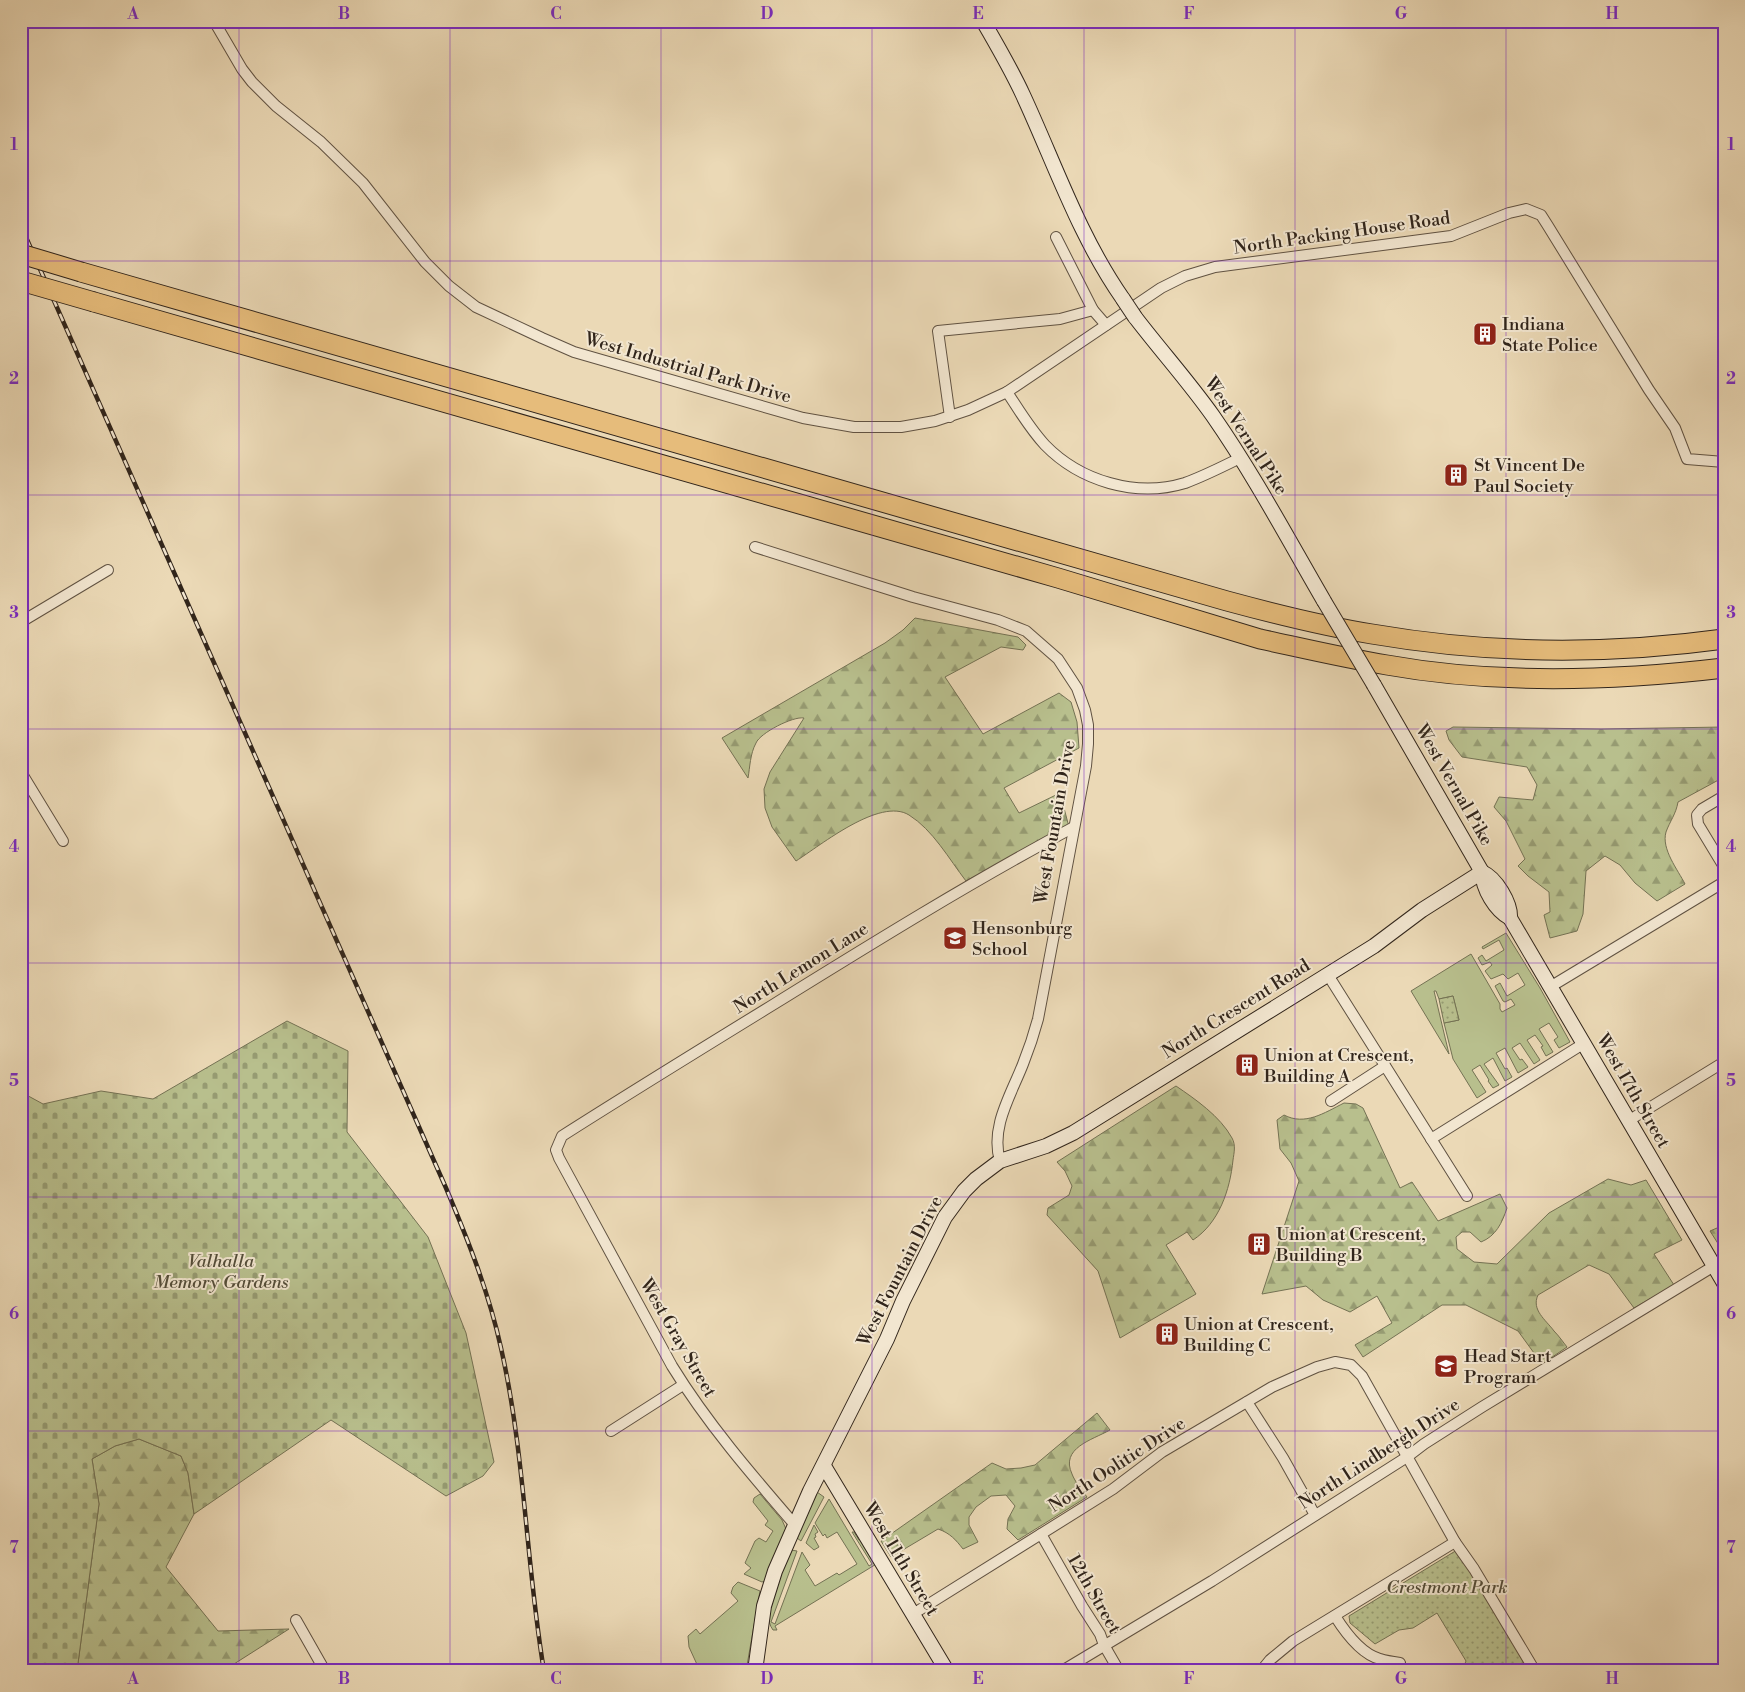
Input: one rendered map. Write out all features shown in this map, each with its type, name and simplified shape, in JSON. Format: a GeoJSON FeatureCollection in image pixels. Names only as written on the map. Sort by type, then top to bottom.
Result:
{"type":"FeatureCollection","features":[{"type":"Feature","properties":{"kind":"highway"},"geometry":{"type":"LineString","coordinates":[[21,254],[1199,593],[1362,633],[1498,649],[1562,651],[1628,649],[1724,640]]}},
{"type":"Feature","properties":{"kind":"highway"},"geometry":{"type":"LineString","coordinates":[[21,281],[1030,570],[1260,639],[1388,666],[1452,674],[1510,678],[1566,679],[1664,675],[1724,668]]}},
{"type":"Feature","properties":{"kind":"main road","name":"West Vernal Pike"},"geometry":{"type":"LineString","coordinates":[[983,21],[1024,96],[1083,231],[1099,262],[1123,299],[1198,396],[1240,458],[1482,872]]}},
{"type":"Feature","properties":{"kind":"main road","name":"West 17th Street"},"geometry":{"type":"LineString","coordinates":[[1482,872],[1484,884],[1488,891],[1500,911],[1510,918],[1724,1283]]}},
{"type":"Feature","properties":{"kind":"main road","name":"North Crescent Road"},"geometry":{"type":"LineString","coordinates":[[1000,1162],[1064,1138],[1374,946],[1422,910],[1482,872]]}},
{"type":"Feature","properties":{"kind":"main road","name":"West Fountain Drive"},"geometry":{"type":"LineString","coordinates":[[755,1671],[764,1606],[775,1571],[810,1492],[887,1339],[903,1301],[945,1217],[964,1191],[976,1179],[1000,1162]]}},
{"type":"Feature","properties":{"kind":"main road","name":"West 11th Street"},"geometry":{"type":"LineString","coordinates":[[824,1466],[947,1671]]}},
{"type":"Feature","properties":{"kind":"street","name":"West Industrial Park Drive"},"geometry":{"type":"LineString","coordinates":[[214,21],[242,69],[252,82],[276,106],[321,142],[344,164],[383,207],[425,262],[448,286],[476,307],[574,352],[818,421],[854,427],[901,427],[950,417],[988,402],[1007,392]]}},
{"type":"Feature","properties":{"kind":"street","name":"North Packing House Road"},"geometry":{"type":"LineString","coordinates":[[1007,392],[1161,288],[1195,272],[1452,236],[1509,213],[1526,209],[1541,215],[1644,382],[1675,428],[1687,459],[1724,462]]}},
{"type":"Feature","properties":{"kind":"street"},"geometry":{"type":"LineString","coordinates":[[1056,237],[1093,310],[1106,325]]}},
{"type":"Feature","properties":{"kind":"street"},"geometry":{"type":"LineString","coordinates":[[950,417],[938,331],[1060,319],[1093,310]]}},
{"type":"Feature","properties":{"kind":"street"},"geometry":{"type":"LineString","coordinates":[[1007,392],[1035,432],[1058,457],[1089,476],[1114,484],[1147,488],[1173,486],[1203,476],[1240,458]]}},
{"type":"Feature","properties":{"kind":"street","name":"West Fountain Drive"},"geometry":{"type":"LineString","coordinates":[[756,547],[1026,631],[1058,659],[1072,679],[1083,703],[1088,725],[1088,756],[1038,1019],[1023,1065],[1001,1116],[997,1143],[1000,1162]]}},
{"type":"Feature","properties":{"kind":"street"},"geometry":{"type":"LineString","coordinates":[[21,622],[108,570]]}},
{"type":"Feature","properties":{"kind":"street"},"geometry":{"type":"LineString","coordinates":[[21,772],[63,842]]}},
{"type":"Feature","properties":{"kind":"street"},"geometry":{"type":"LineString","coordinates":[[1724,796],[1702,809],[1697,815],[1698,824],[1720,852],[1724,867]]}},
{"type":"Feature","properties":{"kind":"street","name":"North Lemon Lane"},"geometry":{"type":"LineString","coordinates":[[556,1150],[562,1136],[672,1066],[971,884],[1074,826]]}},
{"type":"Feature","properties":{"kind":"street"},"geometry":{"type":"LineString","coordinates":[[1550,987],[1724,882]]}},
{"type":"Feature","properties":{"kind":"street"},"geometry":{"type":"LineString","coordinates":[[1328,974],[1466,1196]]}},
{"type":"Feature","properties":{"kind":"street"},"geometry":{"type":"LineString","coordinates":[[1431,1139],[1583,1044]]}},
{"type":"Feature","properties":{"kind":"street"},"geometry":{"type":"LineString","coordinates":[[1628,1121],[1724,1062]]}},
{"type":"Feature","properties":{"kind":"street"},"geometry":{"type":"LineString","coordinates":[[1331,1101],[1385,1066]]}},
{"type":"Feature","properties":{"kind":"street","name":"West Gray Street"},"geometry":{"type":"LineString","coordinates":[[556,1150],[648,1324],[684,1385],[724,1441],[795,1525]]}},
{"type":"Feature","properties":{"kind":"street","name":"North Lindbergh Drive"},"geometry":{"type":"LineString","coordinates":[[1062,1671],[1212,1581],[1490,1402],[1714,1266]]}},
{"type":"Feature","properties":{"kind":"street","name":"North Oolitic Drive"},"geometry":{"type":"LineString","coordinates":[[913,1614],[1113,1489],[1162,1452],[1272,1386],[1317,1367],[1335,1362],[1347,1363],[1354,1367],[1362,1376],[1407,1457]]}},
{"type":"Feature","properties":{"kind":"street"},"geometry":{"type":"LineString","coordinates":[[611,1431],[684,1385]]}},
{"type":"Feature","properties":{"kind":"street"},"geometry":{"type":"LineString","coordinates":[[1247,1402],[1283,1458],[1315,1515]]}},
{"type":"Feature","properties":{"kind":"street"},"geometry":{"type":"LineString","coordinates":[[1407,1457],[1455,1542],[1474,1569],[1534,1671]]}},
{"type":"Feature","properties":{"kind":"street","name":"12th Street"},"geometry":{"type":"LineString","coordinates":[[1041,1534],[1100,1634],[1119,1671]]}},
{"type":"Feature","properties":{"kind":"street"},"geometry":{"type":"LineString","coordinates":[[1261,1671],[1285,1647],[1455,1542]]}},
{"type":"Feature","properties":{"kind":"street"},"geometry":{"type":"LineString","coordinates":[[1335,1616],[1355,1642],[1366,1651],[1379,1659],[1400,1662]]}},
{"type":"Feature","properties":{"kind":"street"},"geometry":{"type":"LineString","coordinates":[[296,1620],[325,1671]]}},
{"type":"Feature","properties":{"kind":"green space"},"geometry":{"type":"Polygon","coordinates":[[[915,618],[1018,637],[1026,645],[1023,650],[1001,647],[945,677],[983,734],[1059,693],[1071,702],[1077,722],[1079,748],[1004,788],[1019,813],[1060,793],[1069,827],[966,881],[926,829],[909,815],[897,811],[883,812],[867,817],[851,825],[796,861],[772,827],[765,808],[764,789],[770,772],[804,718],[785,722],[770,730],[759,739],[752,752],[748,778],[722,738],[885,643],[903,630],[915,618]]]}},
{"type":"Feature","properties":{"kind":"green space"},"geometry":{"type":"Polygon","coordinates":[[[1453,727],[1601,729],[1724,727],[1724,777],[1678,802],[1666,832],[1665,839],[1668,852],[1685,884],[1657,901],[1635,883],[1620,865],[1605,856],[1586,871],[1583,914],[1577,931],[1550,938],[1544,915],[1550,912],[1549,892],[1518,866],[1525,859],[1506,821],[1494,807],[1499,797],[1533,800],[1537,785],[1527,767],[1462,757],[1449,740],[1446,731],[1453,727]]]}},
{"type":"Feature","properties":{"kind":"green space"},"geometry":{"type":"Polygon","coordinates":[[[1506,933],[1570,1042],[1559,1048],[1554,1040],[1558,1037],[1549,1023],[1539,1029],[1553,1052],[1546,1056],[1541,1047],[1543,1046],[1535,1035],[1527,1040],[1540,1060],[1534,1064],[1520,1043],[1512,1048],[1520,1060],[1522,1059],[1528,1067],[1518,1073],[1505,1048],[1496,1053],[1512,1077],[1505,1081],[1493,1058],[1484,1064],[1499,1085],[1493,1088],[1480,1065],[1472,1070],[1486,1092],[1477,1098],[1453,1059],[1444,1023],[1459,1020],[1453,996],[1439,999],[1436,991],[1434,991],[1449,1054],[1411,991],[1471,954],[1500,1004],[1502,1012],[1515,1005],[1511,999],[1503,1001],[1495,986],[1500,983],[1507,996],[1525,985],[1518,973],[1508,979],[1503,974],[1491,979],[1485,971],[1492,965],[1490,962],[1482,965],[1478,958],[1482,955],[1486,961],[1504,950],[1499,940],[1483,949],[1482,947],[1506,933]]]}},
{"type":"Feature","properties":{"kind":"green space"},"geometry":{"type":"Polygon","coordinates":[[[1453,996],[1459,1020],[1444,1023],[1439,999],[1453,996]]]}},
{"type":"Feature","properties":{"kind":"green space","name":"Valhalla Memory Gardens"},"geometry":{"type":"Polygon","coordinates":[[[287,1021],[348,1051],[347,1132],[428,1237],[466,1333],[494,1462],[483,1476],[446,1496],[331,1420],[194,1514],[188,1473],[181,1456],[139,1439],[115,1446],[92,1459],[99,1504],[77,1671],[21,1671],[21,1092],[43,1104],[101,1091],[153,1099],[287,1021]]]}},
{"type":"Feature","properties":{"kind":"green space"},"geometry":{"type":"Polygon","coordinates":[[[1176,1086],[1214,1115],[1232,1138],[1234,1149],[1229,1183],[1222,1205],[1210,1225],[1202,1233],[1193,1240],[1187,1232],[1166,1245],[1196,1294],[1120,1338],[1098,1271],[1047,1215],[1048,1208],[1069,1195],[1072,1186],[1065,1171],[1057,1162],[1176,1086]]]}},
{"type":"Feature","properties":{"kind":"green space"},"geometry":{"type":"Polygon","coordinates":[[[1344,1103],[1356,1104],[1363,1108],[1400,1188],[1412,1182],[1438,1221],[1500,1194],[1507,1208],[1501,1224],[1491,1236],[1481,1242],[1470,1232],[1462,1232],[1456,1237],[1457,1249],[1474,1262],[1497,1264],[1549,1213],[1608,1179],[1631,1185],[1646,1180],[1682,1240],[1654,1254],[1674,1285],[1634,1308],[1609,1274],[1589,1265],[1538,1295],[1536,1305],[1538,1310],[1567,1347],[1542,1364],[1518,1331],[1466,1305],[1442,1305],[1363,1357],[1355,1345],[1392,1323],[1377,1296],[1350,1312],[1323,1300],[1306,1286],[1262,1294],[1299,1181],[1291,1163],[1280,1149],[1277,1120],[1284,1115],[1292,1118],[1307,1119],[1344,1103]]]}},
{"type":"Feature","properties":{"kind":"green space"},"geometry":{"type":"Polygon","coordinates":[[[1724,1225],[1724,1253],[1710,1231],[1724,1225]]]}},
{"type":"Feature","properties":{"kind":"green space"},"geometry":{"type":"Polygon","coordinates":[[[1097,1413],[1110,1430],[1087,1441],[1074,1451],[1069,1465],[1075,1480],[1087,1497],[1018,1540],[1007,1529],[1008,1519],[1015,1506],[1006,1495],[991,1496],[976,1507],[969,1517],[969,1525],[978,1542],[963,1549],[952,1537],[938,1529],[891,1557],[881,1541],[992,1463],[1006,1469],[1035,1465],[1097,1413]]]}},
{"type":"Feature","properties":{"kind":"green space"},"geometry":{"type":"Polygon","coordinates":[[[139,1439],[181,1456],[188,1473],[194,1514],[166,1567],[218,1631],[289,1629],[223,1671],[77,1671],[99,1504],[92,1459],[115,1446],[139,1439]]]}},
{"type":"Feature","properties":{"kind":"green space"},"geometry":{"type":"Polygon","coordinates":[[[817,1492],[824,1497],[801,1541],[797,1538],[797,1533],[817,1492]]]}},
{"type":"Feature","properties":{"kind":"green space"},"geometry":{"type":"Polygon","coordinates":[[[760,1494],[782,1520],[786,1529],[765,1581],[762,1582],[744,1574],[751,1568],[745,1563],[755,1541],[759,1538],[766,1542],[773,1531],[765,1525],[768,1521],[753,1502],[754,1498],[760,1494]]]}},
{"type":"Feature","properties":{"kind":"green space"},"geometry":{"type":"Polygon","coordinates":[[[829,1499],[869,1566],[872,1564],[852,1532],[854,1532],[859,1540],[862,1538],[878,1563],[775,1626],[777,1630],[773,1630],[769,1622],[770,1602],[773,1590],[791,1550],[797,1551],[771,1622],[775,1624],[802,1552],[810,1565],[805,1570],[815,1586],[857,1564],[837,1532],[827,1538],[825,1534],[823,1536],[815,1523],[829,1499]]]}},
{"type":"Feature","properties":{"kind":"green space"},"geometry":{"type":"Polygon","coordinates":[[[814,1525],[818,1532],[814,1538],[819,1547],[814,1550],[806,1543],[814,1525]]]}},
{"type":"Feature","properties":{"kind":"green space","name":"Crestmont Park"},"geometry":{"type":"Polygon","coordinates":[[[1457,1550],[1530,1671],[1462,1671],[1466,1661],[1437,1613],[1413,1628],[1399,1630],[1375,1644],[1350,1623],[1349,1616],[1457,1550]]]}},
{"type":"Feature","properties":{"kind":"green space"},"geometry":{"type":"Polygon","coordinates":[[[738,1582],[760,1591],[746,1671],[700,1671],[689,1647],[688,1636],[696,1629],[700,1634],[738,1601],[731,1593],[733,1587],[738,1582]]]}},
{"type":"Feature","properties":{"kind":"railway"},"geometry":{"type":"LineString","coordinates":[[21,226],[446,1188],[477,1267],[496,1327],[509,1388],[544,1671]]}},
{"type":"Feature","properties":{"kind":"place","name":"Indiana State Police"},"geometry":{"type":"Point","coordinates":[1485,334]}},
{"type":"Feature","properties":{"kind":"place","name":"St Vincent De Paul Society"},"geometry":{"type":"Point","coordinates":[1456,475]}},
{"type":"Feature","properties":{"kind":"place","name":"Hensonburg School"},"geometry":{"type":"Point","coordinates":[955,938]}},
{"type":"Feature","properties":{"kind":"place","name":"Union at Crescent, Building A"},"geometry":{"type":"Point","coordinates":[1247,1065]}},
{"type":"Feature","properties":{"kind":"place","name":"Union at Crescent, Building B"},"geometry":{"type":"Point","coordinates":[1259,1244]}},
{"type":"Feature","properties":{"kind":"place","name":"Union at Crescent, Building C"},"geometry":{"type":"Point","coordinates":[1167,1334]}},
{"type":"Feature","properties":{"kind":"place","name":"Head Start Program"},"geometry":{"type":"Point","coordinates":[1446,1366]}}]}
